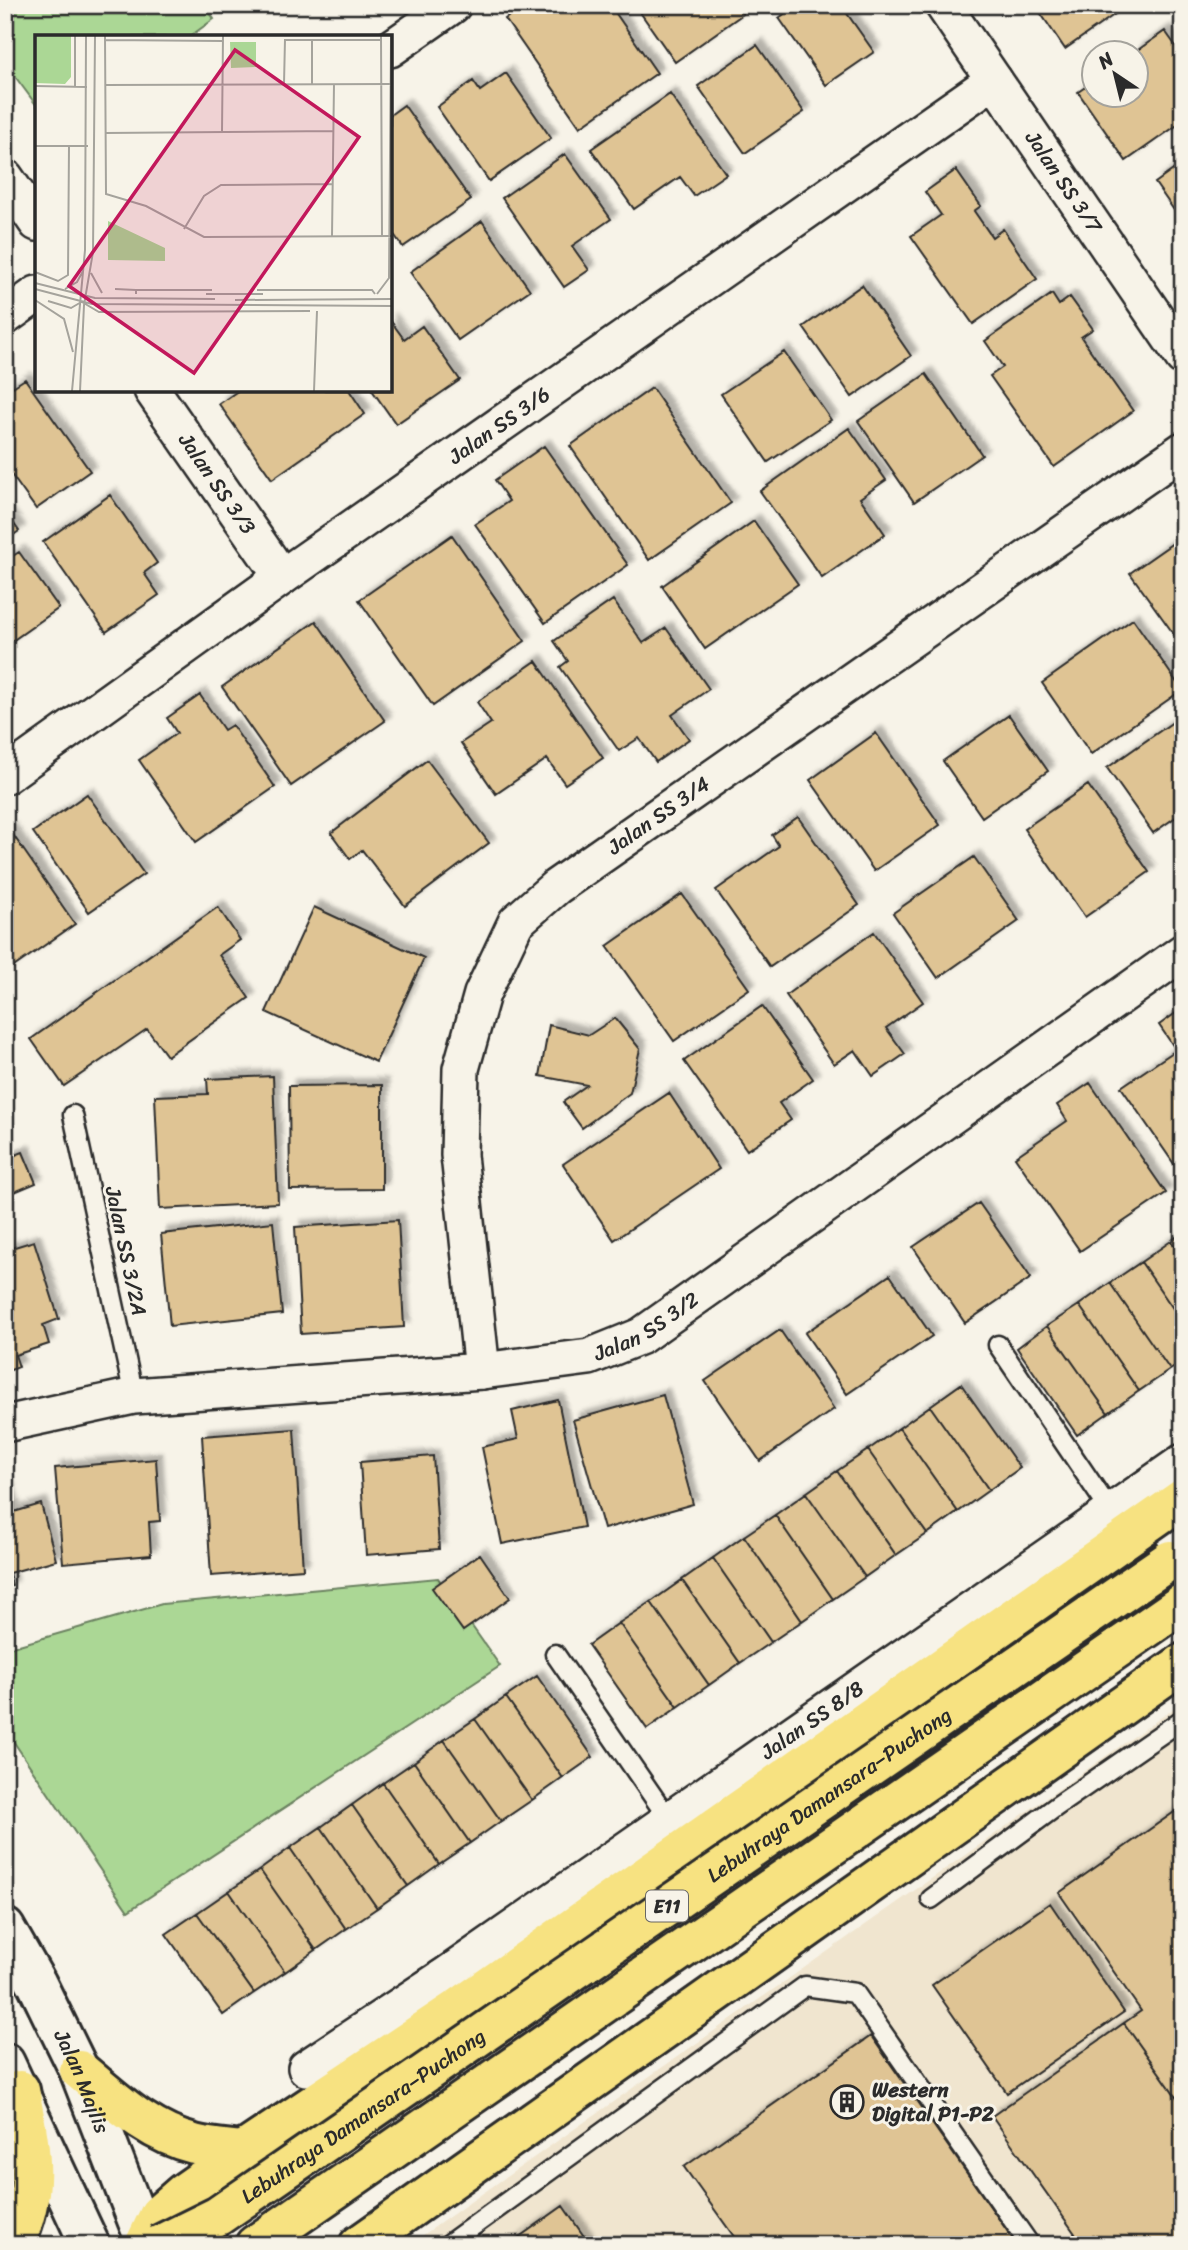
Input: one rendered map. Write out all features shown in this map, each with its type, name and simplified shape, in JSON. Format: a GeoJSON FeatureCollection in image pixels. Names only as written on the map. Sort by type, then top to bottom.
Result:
{"type":"FeatureCollection","features":[{"type":"Feature","properties":{"kind":"highway"},"geometry":{"type":"LineString","coordinates":[[149,2244],[159,2214],[184,2193],[279,2128],[452,1992],[1183,1498]]}},
{"type":"Feature","properties":{"kind":"highway","name":"Lebuhraya Damansara–Puchong"},"geometry":{"type":"LineString","coordinates":[[149,2244],[218,2216],[1177,1555]]}},
{"type":"Feature","properties":{"kind":"highway","name":"Lebuhraya Damansara–Puchong"},"geometry":{"type":"LineString","coordinates":[[255,2245],[1183,1603]]}},
{"type":"Feature","properties":{"kind":"highway"},"geometry":{"type":"LineString","coordinates":[[359,2245],[1183,1663]]}},
{"type":"Feature","properties":{"kind":"highway"},"geometry":{"type":"LineString","coordinates":[[79,2070],[141,2121],[168,2136],[195,2145],[243,2151]]}},
{"type":"Feature","properties":{"kind":"highway"},"geometry":{"type":"LineString","coordinates":[[12,2077],[32,2152],[32,2186],[23,2225],[14,2245]]}},
{"type":"Feature","properties":{"kind":"highway"},"geometry":{"type":"LineString","coordinates":[[242,2245],[230,2224],[228,2202],[238,2174],[279,2128]]}},
{"type":"Feature","properties":{"kind":"main road","name":"Jalan Majlis"},"geometry":{"type":"LineString","coordinates":[[5,1928],[37,1984],[79,2070],[149,2244]]}},
{"type":"Feature","properties":{"kind":"main road"},"geometry":{"type":"LineString","coordinates":[[12,2077],[90,2245]]}},
{"type":"Feature","properties":{"kind":"street"},"geometry":{"type":"LineString","coordinates":[[392,47],[453,5]]}},
{"type":"Feature","properties":{"kind":"street","name":"Jalan SS 3/7"},"geometry":{"type":"LineString","coordinates":[[943,5],[1183,357]]}},
{"type":"Feature","properties":{"kind":"street","name":"Jalan SS 3/6"},"geometry":{"type":"LineString","coordinates":[[5,776],[282,577],[994,80]]}},
{"type":"Feature","properties":{"kind":"street"},"geometry":{"type":"LineString","coordinates":[[5,177],[35,220]]}},
{"type":"Feature","properties":{"kind":"street"},"geometry":{"type":"LineString","coordinates":[[5,317],[35,295]]}},
{"type":"Feature","properties":{"kind":"street","name":"Jalan SS 3/3"},"geometry":{"type":"LineString","coordinates":[[153,392],[282,577]]}},
{"type":"Feature","properties":{"kind":"street","name":"Jalan SS 3/4"},"geometry":{"type":"LineString","coordinates":[[482,1371],[459,1155],[461,1069],[482,994],[516,922],[556,887],[1183,450]]}},
{"type":"Feature","properties":{"kind":"street","name":"Jalan SS 3/2"},"geometry":{"type":"LineString","coordinates":[[5,1424],[134,1396],[482,1371],[589,1357],[641,1336],[1183,952]]}},
{"type":"Feature","properties":{"kind":"street","name":"Jalan SS 8/8"},"geometry":{"type":"LineString","coordinates":[[306,2068],[452,1992],[670,1821],[1183,1462]]}},
{"type":"Feature","properties":{"kind":"lane","name":"Jalan SS 3/2A"},"geometry":{"type":"LineString","coordinates":[[73,1115],[134,1396]]}},
{"type":"Feature","properties":{"kind":"lane"},"geometry":{"type":"LineString","coordinates":[[998,1345],[1111,1512]]}},
{"type":"Feature","properties":{"kind":"lane"},"geometry":{"type":"LineString","coordinates":[[555,1654],[670,1821]]}},
{"type":"Feature","properties":{"kind":"lane"},"geometry":{"type":"LineString","coordinates":[[931,1899],[1183,1719]]}},
{"type":"Feature","properties":{"kind":"lane"},"geometry":{"type":"LineString","coordinates":[[447,2245],[805,1986],[855,1993],[1030,2245]]}},
{"type":"Feature","properties":{"kind":"shaded area"},"geometry":{"type":"Polygon","coordinates":[[[1183,1702],[1183,2245],[409,2245],[1183,1702]]]}},
{"type":"Feature","properties":{"kind":"green space"},"geometry":{"type":"Polygon","coordinates":[[[5,5],[205,5],[214,19],[192,35],[35,35],[35,103],[5,63],[5,5]]]}},
{"type":"Feature","properties":{"kind":"green space"},"geometry":{"type":"Polygon","coordinates":[[[438,1578],[500,1666],[128,1911],[5,1729],[5,1649],[162,1604],[438,1578]]]}},
{"type":"Feature","properties":{"kind":"building"},"geometry":{"type":"Polygon","coordinates":[[[525,5],[610,5],[657,73],[580,127],[505,19],[525,5]]]}},
{"type":"Feature","properties":{"kind":"building"},"geometry":{"type":"Polygon","coordinates":[[[635,5],[736,5],[743,14],[675,62],[635,5]]]}},
{"type":"Feature","properties":{"kind":"building"},"geometry":{"type":"Polygon","coordinates":[[[796,5],[841,5],[874,52],[826,85],[779,18],[796,5]]]}},
{"type":"Feature","properties":{"kind":"building"},"geometry":{"type":"Polygon","coordinates":[[[1035,5],[1128,5],[1080,38],[1065,49],[1035,5]]]}},
{"type":"Feature","properties":{"kind":"building"},"geometry":{"type":"Polygon","coordinates":[[[1165,31],[1183,56],[1183,121],[1126,161],[1089,108],[1150,108],[1150,42],[1165,31]]]}},
{"type":"Feature","properties":{"kind":"building"},"geometry":{"type":"Polygon","coordinates":[[[757,45],[804,112],[745,153],[698,86],[757,45]]]}},
{"type":"Feature","properties":{"kind":"building"},"geometry":{"type":"Polygon","coordinates":[[[506,73],[551,138],[489,181],[437,107],[473,81],[480,91],[506,73]]]}},
{"type":"Feature","properties":{"kind":"building"},"geometry":{"type":"Polygon","coordinates":[[[670,94],[726,174],[694,196],[680,177],[634,209],[591,149],[670,94]]]}},
{"type":"Feature","properties":{"kind":"building"},"geometry":{"type":"Polygon","coordinates":[[[404,105],[471,200],[403,247],[392,232],[392,114],[404,105]]]}},
{"type":"Feature","properties":{"kind":"building"},"geometry":{"type":"Polygon","coordinates":[[[565,154],[611,219],[572,246],[589,270],[564,287],[502,198],[565,154]]]}},
{"type":"Feature","properties":{"kind":"building"},"geometry":{"type":"Polygon","coordinates":[[[1183,163],[1183,223],[1155,183],[1183,163]]]}},
{"type":"Feature","properties":{"kind":"building"},"geometry":{"type":"Polygon","coordinates":[[[956,170],[981,206],[974,211],[992,237],[1003,229],[1037,279],[973,324],[911,236],[941,215],[925,192],[956,170]]]}},
{"type":"Feature","properties":{"kind":"building"},"geometry":{"type":"Polygon","coordinates":[[[482,221],[530,290],[458,340],[410,272],[482,221]]]}},
{"type":"Feature","properties":{"kind":"building"},"geometry":{"type":"Polygon","coordinates":[[[862,285],[911,356],[852,397],[803,327],[862,285]]]}},
{"type":"Feature","properties":{"kind":"building"},"geometry":{"type":"Polygon","coordinates":[[[1052,294],[1059,305],[1070,297],[1093,329],[1081,337],[1133,411],[1054,467],[990,376],[1003,367],[985,341],[1052,294]]]}},
{"type":"Feature","properties":{"kind":"building"},"geometry":{"type":"Polygon","coordinates":[[[392,323],[404,339],[422,326],[460,380],[396,424],[373,392],[392,392],[392,323]]]}},
{"type":"Feature","properties":{"kind":"building"},"geometry":{"type":"Polygon","coordinates":[[[784,352],[831,420],[768,462],[721,394],[784,352]]]}},
{"type":"Feature","properties":{"kind":"building"},"geometry":{"type":"Polygon","coordinates":[[[926,374],[982,455],[914,502],[858,421],[926,374]]]}},
{"type":"Feature","properties":{"kind":"building"},"geometry":{"type":"Polygon","coordinates":[[[25,379],[90,471],[36,509],[5,466],[5,392],[25,379]]]}},
{"type":"Feature","properties":{"kind":"building"},"geometry":{"type":"Polygon","coordinates":[[[652,388],[731,503],[649,560],[570,446],[652,388]]]}},
{"type":"Feature","properties":{"kind":"building"},"geometry":{"type":"Polygon","coordinates":[[[236,392],[350,392],[365,414],[272,479],[219,404],[236,392]]]}},
{"type":"Feature","properties":{"kind":"building"},"geometry":{"type":"Polygon","coordinates":[[[849,428],[886,480],[860,498],[885,534],[822,578],[760,491],[849,428]]]}},
{"type":"Feature","properties":{"kind":"building"},"geometry":{"type":"Polygon","coordinates":[[[544,446],[628,565],[545,623],[475,524],[509,501],[495,480],[544,446]]]}},
{"type":"Feature","properties":{"kind":"building"},"geometry":{"type":"Polygon","coordinates":[[[110,495],[157,563],[144,573],[159,595],[106,632],[43,542],[110,495]]]}},
{"type":"Feature","properties":{"kind":"building"},"geometry":{"type":"Polygon","coordinates":[[[5,511],[19,531],[5,541],[5,511]]]}},
{"type":"Feature","properties":{"kind":"building"},"geometry":{"type":"Polygon","coordinates":[[[754,521],[798,584],[705,649],[662,586],[754,521]]]}},
{"type":"Feature","properties":{"kind":"building"},"geometry":{"type":"Polygon","coordinates":[[[452,535],[525,641],[433,706],[359,600],[452,535]]]}},
{"type":"Feature","properties":{"kind":"building"},"geometry":{"type":"Polygon","coordinates":[[[1183,536],[1183,647],[1130,573],[1183,536]]]}},
{"type":"Feature","properties":{"kind":"building"},"geometry":{"type":"Polygon","coordinates":[[[19,552],[59,608],[5,646],[5,561],[19,552]]]}},
{"type":"Feature","properties":{"kind":"building"},"geometry":{"type":"Polygon","coordinates":[[[613,600],[643,643],[666,628],[709,689],[672,715],[689,739],[656,762],[639,738],[619,751],[560,667],[568,661],[554,641],[613,600]]]}},
{"type":"Feature","properties":{"kind":"building"},"geometry":{"type":"Polygon","coordinates":[[[1133,619],[1182,690],[1091,754],[1042,683],[1133,619]]]}},
{"type":"Feature","properties":{"kind":"building"},"geometry":{"type":"Polygon","coordinates":[[[316,621],[385,721],[291,786],[222,687],[316,621]]]}},
{"type":"Feature","properties":{"kind":"building"},"geometry":{"type":"Polygon","coordinates":[[[536,661],[603,758],[565,784],[547,759],[496,794],[461,743],[491,723],[477,702],[536,661]]]}},
{"type":"Feature","properties":{"kind":"building"},"geometry":{"type":"Polygon","coordinates":[[[200,695],[224,730],[232,725],[275,787],[196,842],[139,760],[177,733],[167,718],[200,695]]]}},
{"type":"Feature","properties":{"kind":"building"},"geometry":{"type":"Polygon","coordinates":[[[1009,715],[1048,771],[982,817],[943,761],[1009,715]]]}},
{"type":"Feature","properties":{"kind":"building"},"geometry":{"type":"Polygon","coordinates":[[[1183,715],[1183,812],[1153,833],[1107,768],[1183,715]]]}},
{"type":"Feature","properties":{"kind":"building"},"geometry":{"type":"Polygon","coordinates":[[[876,733],[940,825],[874,871],[810,780],[876,733]]]}},
{"type":"Feature","properties":{"kind":"building"},"geometry":{"type":"Polygon","coordinates":[[[427,760],[489,843],[405,906],[362,850],[350,859],[331,833],[427,760]]]}},
{"type":"Feature","properties":{"kind":"building"},"geometry":{"type":"Polygon","coordinates":[[[1088,785],[1149,872],[1085,917],[1024,829],[1088,785]]]}},
{"type":"Feature","properties":{"kind":"building"},"geometry":{"type":"Polygon","coordinates":[[[87,794],[144,874],[89,912],[33,832],[87,794]]]}},
{"type":"Feature","properties":{"kind":"building"},"geometry":{"type":"Polygon","coordinates":[[[798,817],[859,905],[770,967],[716,890],[779,846],[772,835],[798,817]]]}},
{"type":"Feature","properties":{"kind":"building"},"geometry":{"type":"Polygon","coordinates":[[[9,829],[75,924],[5,973],[5,832],[9,829]]]}},
{"type":"Feature","properties":{"kind":"building"},"geometry":{"type":"Polygon","coordinates":[[[974,857],[1019,921],[938,978],[893,913],[974,857]]]}},
{"type":"Feature","properties":{"kind":"building"},"geometry":{"type":"Polygon","coordinates":[[[682,894],[749,989],[674,1041],[607,946],[682,894]]]}},
{"type":"Feature","properties":{"kind":"building"},"geometry":{"type":"Polygon","coordinates":[[[218,907],[240,940],[219,955],[249,998],[167,1056],[147,1029],[64,1086],[31,1039],[218,907]]]}},
{"type":"Feature","properties":{"kind":"building"},"geometry":{"type":"Polygon","coordinates":[[[314,907],[424,958],[376,1062],[266,1012],[314,907]]]}},
{"type":"Feature","properties":{"kind":"building"},"geometry":{"type":"Polygon","coordinates":[[[874,932],[923,1002],[886,1028],[905,1054],[873,1076],[855,1050],[834,1064],[786,995],[874,932]]]}},
{"type":"Feature","properties":{"kind":"building"},"geometry":{"type":"Polygon","coordinates":[[[762,1006],[813,1079],[779,1103],[791,1120],[747,1150],[684,1061],[762,1006]]]}},
{"type":"Feature","properties":{"kind":"building"},"geometry":{"type":"Polygon","coordinates":[[[1183,1008],[1183,1177],[1121,1087],[1176,1050],[1159,1025],[1183,1008]]]}},
{"type":"Feature","properties":{"kind":"building"},"geometry":{"type":"Polygon","coordinates":[[[615,1018],[640,1049],[630,1093],[582,1128],[563,1102],[587,1085],[540,1076],[549,1025],[589,1035],[615,1018]]]}},
{"type":"Feature","properties":{"kind":"building"},"geometry":{"type":"Polygon","coordinates":[[[273,1076],[278,1203],[160,1209],[155,1096],[208,1094],[207,1079],[273,1076]]]}},
{"type":"Feature","properties":{"kind":"building"},"geometry":{"type":"Polygon","coordinates":[[[1090,1083],[1166,1193],[1080,1251],[1015,1157],[1067,1121],[1057,1105],[1090,1083]]]}},
{"type":"Feature","properties":{"kind":"building"},"geometry":{"type":"Polygon","coordinates":[[[382,1085],[382,1189],[290,1190],[289,1086],[382,1085]]]}},
{"type":"Feature","properties":{"kind":"building"},"geometry":{"type":"Polygon","coordinates":[[[669,1093],[719,1169],[614,1240],[563,1164],[669,1093]]]}},
{"type":"Feature","properties":{"kind":"building"},"geometry":{"type":"Polygon","coordinates":[[[23,1152],[36,1183],[5,1196],[5,1159],[23,1152]]]}},
{"type":"Feature","properties":{"kind":"building"},"geometry":{"type":"Polygon","coordinates":[[[979,1203],[1031,1278],[965,1323],[913,1247],[979,1203]]]}},
{"type":"Feature","properties":{"kind":"building"},"geometry":{"type":"Polygon","coordinates":[[[398,1220],[404,1327],[301,1334],[295,1227],[398,1220]]]}},
{"type":"Feature","properties":{"kind":"building"},"geometry":{"type":"Polygon","coordinates":[[[273,1222],[282,1314],[170,1326],[161,1234],[273,1222]]]}},
{"type":"Feature","properties":{"kind":"building"},"geometry":{"type":"Polygon","coordinates":[[[1183,1232],[1183,1257],[1171,1241],[1183,1232]]]}},
{"type":"Feature","properties":{"kind":"building"},"geometry":{"type":"Polygon","coordinates":[[[34,1241],[59,1319],[43,1325],[49,1344],[15,1355],[19,1367],[5,1372],[5,1250],[34,1241]]]}},
{"type":"Feature","properties":{"kind":"building"},"geometry":{"type":"Polygon","coordinates":[[[1171,1241],[1183,1257],[1183,1323],[1141,1262],[1171,1241]]]}},
{"type":"Feature","properties":{"kind":"building"},"geometry":{"type":"Polygon","coordinates":[[[1141,1262],[1183,1323],[1183,1362],[1170,1370],[1110,1283],[1141,1262]]]}},
{"type":"Feature","properties":{"kind":"building"},"geometry":{"type":"Polygon","coordinates":[[[890,1275],[932,1336],[847,1394],[805,1333],[890,1275]]]}},
{"type":"Feature","properties":{"kind":"building"},"geometry":{"type":"Polygon","coordinates":[[[1110,1283],[1170,1370],[1139,1391],[1079,1305],[1110,1283]]]}},
{"type":"Feature","properties":{"kind":"building"},"geometry":{"type":"Polygon","coordinates":[[[1079,1305],[1139,1391],[1108,1413],[1047,1326],[1079,1305]]]}},
{"type":"Feature","properties":{"kind":"building"},"geometry":{"type":"Polygon","coordinates":[[[1047,1326],[1108,1413],[1077,1435],[1017,1348],[1047,1326]]]}},
{"type":"Feature","properties":{"kind":"building"},"geometry":{"type":"Polygon","coordinates":[[[780,1330],[834,1409],[760,1461],[705,1381],[780,1330]]]}},
{"type":"Feature","properties":{"kind":"building"},"geometry":{"type":"Polygon","coordinates":[[[961,1384],[1020,1468],[989,1490],[930,1406],[961,1384]]]}},
{"type":"Feature","properties":{"kind":"building"},"geometry":{"type":"Polygon","coordinates":[[[663,1395],[693,1504],[604,1529],[573,1420],[663,1395]]]}},
{"type":"Feature","properties":{"kind":"building"},"geometry":{"type":"Polygon","coordinates":[[[558,1400],[584,1527],[502,1544],[482,1447],[518,1439],[512,1411],[558,1400]]]}},
{"type":"Feature","properties":{"kind":"building"},"geometry":{"type":"Polygon","coordinates":[[[930,1406],[989,1490],[958,1512],[899,1428],[930,1406]]]}},
{"type":"Feature","properties":{"kind":"building"},"geometry":{"type":"Polygon","coordinates":[[[899,1428],[958,1512],[927,1534],[868,1450],[899,1428]]]}},
{"type":"Feature","properties":{"kind":"building"},"geometry":{"type":"Polygon","coordinates":[[[294,1429],[303,1569],[211,1576],[202,1436],[294,1429]]]}},
{"type":"Feature","properties":{"kind":"building"},"geometry":{"type":"Polygon","coordinates":[[[868,1450],[927,1534],[896,1555],[837,1471],[868,1450]]]}},
{"type":"Feature","properties":{"kind":"building"},"geometry":{"type":"Polygon","coordinates":[[[433,1456],[439,1549],[366,1555],[360,1462],[433,1456]]]}},
{"type":"Feature","properties":{"kind":"building"},"geometry":{"type":"Polygon","coordinates":[[[156,1459],[160,1521],[149,1522],[151,1555],[63,1563],[55,1468],[156,1459]]]}},
{"type":"Feature","properties":{"kind":"building"},"geometry":{"type":"Polygon","coordinates":[[[837,1471],[896,1555],[865,1577],[806,1493],[837,1471]]]}},
{"type":"Feature","properties":{"kind":"building"},"geometry":{"type":"Polygon","coordinates":[[[5,1481],[14,1512],[41,1504],[56,1560],[9,1573],[12,1586],[5,1588],[5,1481]]]}},
{"type":"Feature","properties":{"kind":"building"},"geometry":{"type":"Polygon","coordinates":[[[806,1493],[865,1577],[833,1599],[775,1515],[806,1493]]]}},
{"type":"Feature","properties":{"kind":"building"},"geometry":{"type":"Polygon","coordinates":[[[775,1515],[833,1599],[802,1621],[744,1536],[775,1515]]]}},
{"type":"Feature","properties":{"kind":"building"},"geometry":{"type":"Polygon","coordinates":[[[744,1536],[802,1621],[771,1642],[713,1558],[744,1536]]]}},
{"type":"Feature","properties":{"kind":"building"},"geometry":{"type":"Polygon","coordinates":[[[480,1554],[510,1598],[463,1631],[432,1588],[480,1554]]]}},
{"type":"Feature","properties":{"kind":"building"},"geometry":{"type":"Polygon","coordinates":[[[713,1558],[771,1642],[740,1663],[682,1580],[713,1558]]]}},
{"type":"Feature","properties":{"kind":"building"},"geometry":{"type":"Polygon","coordinates":[[[682,1580],[740,1663],[709,1685],[651,1602],[682,1580]]]}},
{"type":"Feature","properties":{"kind":"building"},"geometry":{"type":"Polygon","coordinates":[[[651,1602],[709,1685],[678,1707],[619,1623],[651,1602]]]}},
{"type":"Feature","properties":{"kind":"building"},"geometry":{"type":"Polygon","coordinates":[[[619,1623],[678,1707],[647,1729],[588,1645],[619,1623]]]}},
{"type":"Feature","properties":{"kind":"building"},"geometry":{"type":"Polygon","coordinates":[[[537,1676],[593,1757],[563,1778],[506,1697],[537,1676]]]}},
{"type":"Feature","properties":{"kind":"building"},"geometry":{"type":"Polygon","coordinates":[[[506,1697],[563,1778],[532,1800],[475,1719],[506,1697]]]}},
{"type":"Feature","properties":{"kind":"building"},"geometry":{"type":"Polygon","coordinates":[[[475,1719],[532,1800],[501,1821],[444,1740],[475,1719]]]}},
{"type":"Feature","properties":{"kind":"building"},"geometry":{"type":"Polygon","coordinates":[[[444,1740],[501,1821],[470,1843],[414,1762],[444,1740]]]}},
{"type":"Feature","properties":{"kind":"building"},"geometry":{"type":"Polygon","coordinates":[[[414,1762],[470,1843],[439,1864],[383,1783],[414,1762]]]}},
{"type":"Feature","properties":{"kind":"building"},"geometry":{"type":"Polygon","coordinates":[[[383,1783],[439,1864],[408,1886],[352,1805],[383,1783]]]}},
{"type":"Feature","properties":{"kind":"building"},"geometry":{"type":"Polygon","coordinates":[[[352,1805],[408,1886],[377,1908],[321,1827],[352,1805]]]}},
{"type":"Feature","properties":{"kind":"building"},"geometry":{"type":"Polygon","coordinates":[[[1183,1806],[1183,2106],[1124,2023],[1141,2011],[1059,1893],[1183,1806]]]}},
{"type":"Feature","properties":{"kind":"building"},"geometry":{"type":"Polygon","coordinates":[[[321,1827],[377,1908],[346,1929],[290,1848],[321,1827]]]}},
{"type":"Feature","properties":{"kind":"building"},"geometry":{"type":"Polygon","coordinates":[[[290,1848],[346,1929],[316,1950],[260,1870],[290,1848]]]}},
{"type":"Feature","properties":{"kind":"building"},"geometry":{"type":"Polygon","coordinates":[[[260,1870],[316,1950],[285,1972],[229,1891],[260,1870]]]}},
{"type":"Feature","properties":{"kind":"building"},"geometry":{"type":"Polygon","coordinates":[[[229,1891],[285,1972],[254,1993],[197,1913],[229,1891]]]}},
{"type":"Feature","properties":{"kind":"building"},"geometry":{"type":"Polygon","coordinates":[[[1050,1903],[1124,2012],[1007,2093],[932,1985],[1050,1903]]]}},
{"type":"Feature","properties":{"kind":"building"},"geometry":{"type":"Polygon","coordinates":[[[197,1913],[254,1993],[223,2015],[166,1934],[197,1913]]]}},
{"type":"Feature","properties":{"kind":"building"},"geometry":{"type":"Polygon","coordinates":[[[1124,2023],[1183,2106],[1183,2245],[1083,2245],[992,2116],[1124,2023]]]}},
{"type":"Feature","properties":{"kind":"building","name":"Western Digital P1-P2"},"geometry":{"type":"Polygon","coordinates":[[[871,2036],[1017,2245],[740,2245],[684,2167],[871,2036]]]}},
{"type":"Feature","properties":{"kind":"building"},"geometry":{"type":"Polygon","coordinates":[[[563,2206],[590,2245],[508,2245],[563,2206]]]}},
{"type":"Feature","properties":{"kind":"place","name":"Western Digital P1-P2"},"geometry":{"type":"Point","coordinates":[847,2102]}}]}
